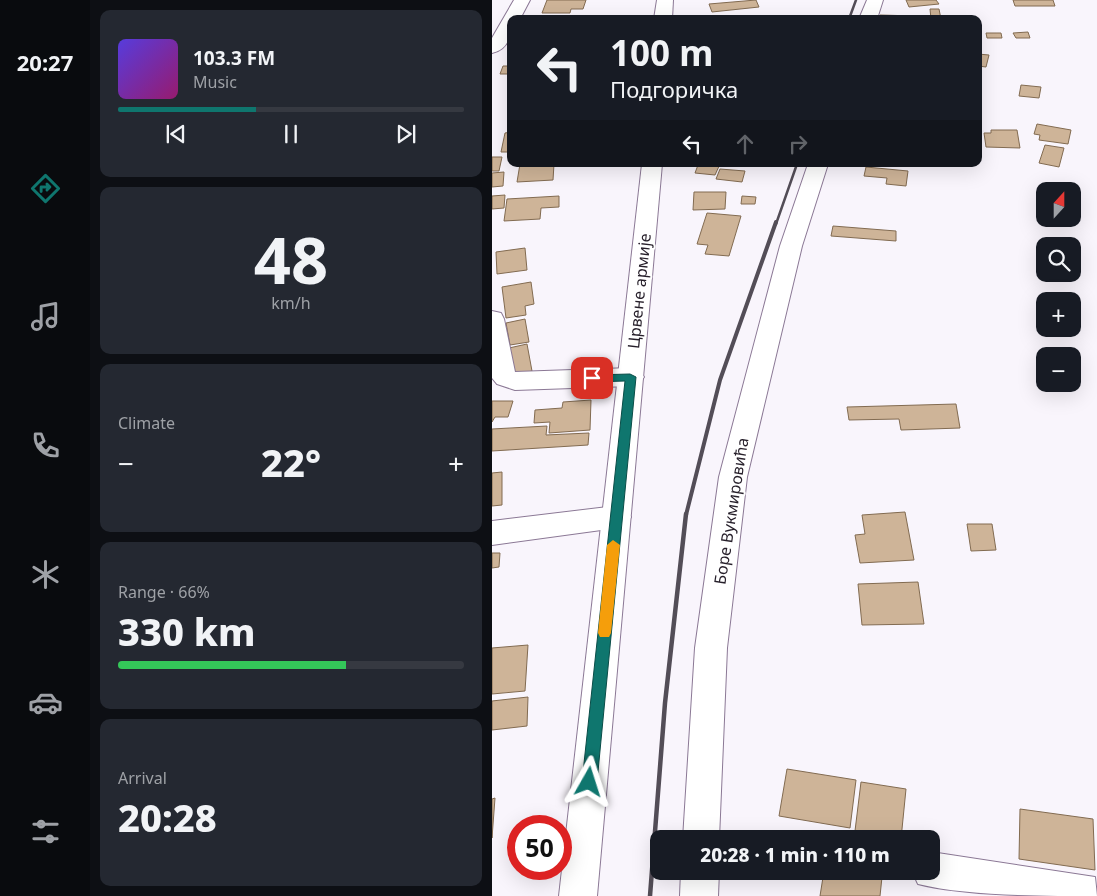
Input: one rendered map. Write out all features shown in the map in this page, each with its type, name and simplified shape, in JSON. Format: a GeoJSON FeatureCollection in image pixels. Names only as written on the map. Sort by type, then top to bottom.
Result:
{"type":"FeatureCollection","features":[{"type":"Feature","properties":{"kind":"street"},"geometry":{"type":"LineString","coordinates":[[514,15],[522,0]]}},
{"type":"Feature","properties":{"kind":"street"},"geometry":{"type":"LineString","coordinates":[[663,15],[665,0]]}},
{"type":"Feature","properties":{"kind":"street"},"geometry":{"type":"LineString","coordinates":[[869,15],[875,0]]}},
{"type":"Feature","properties":{"kind":"street"},"geometry":{"type":"LineString","coordinates":[[492,48],[498,43],[507,27]]}},
{"type":"Feature","properties":{"kind":"street","name":"Црвене армије"},"geometry":{"type":"LineString","coordinates":[[578,896],[652,167]]}},
{"type":"Feature","properties":{"kind":"street","name":"Боре Вукмировића"},"geometry":{"type":"LineString","coordinates":[[705,830],[711,648],[734,477],[791,246],[817,167]]}},
{"type":"Feature","properties":{"kind":"street"},"geometry":{"type":"LineString","coordinates":[[492,319],[501,372],[506,378],[515,381],[630,377]]}},
{"type":"Feature","properties":{"kind":"street"},"geometry":{"type":"LineString","coordinates":[[492,533],[616,517]]}},
{"type":"Feature","properties":{"kind":"street"},"geometry":{"type":"LineString","coordinates":[[940,871],[1095,896]]}},
{"type":"Feature","properties":{"kind":"street","name":"Боре Вукмировића"},"geometry":{"type":"LineString","coordinates":[[699,896],[701,880]]}},
{"type":"Feature","properties":{"kind":"building"},"geometry":{"type":"Polygon","coordinates":[[[547,0],[586,0],[583,9],[571,9],[570,13],[542,13],[547,0]]]}},
{"type":"Feature","properties":{"kind":"building"},"geometry":{"type":"Polygon","coordinates":[[[756,0],[759,7],[712,12],[709,4],[756,0]]]}},
{"type":"Feature","properties":{"kind":"building"},"geometry":{"type":"Polygon","coordinates":[[[906,0],[936,0],[939,4],[909,7],[906,0]]]}},
{"type":"Feature","properties":{"kind":"building"},"geometry":{"type":"Polygon","coordinates":[[[1013,0],[1053,0],[1055,6],[1015,6],[1013,0]]]}},
{"type":"Feature","properties":{"kind":"building"},"geometry":{"type":"Polygon","coordinates":[[[930,9],[939,9],[940,15],[931,15],[930,9]]]}},
{"type":"Feature","properties":{"kind":"building"},"geometry":{"type":"Polygon","coordinates":[[[1028,32],[1030,38],[1016,38],[1013,33],[1028,32]]]}},
{"type":"Feature","properties":{"kind":"building"},"geometry":{"type":"Polygon","coordinates":[[[986,33],[1001,33],[1002,38],[987,38],[986,33]]]}},
{"type":"Feature","properties":{"kind":"building"},"geometry":{"type":"Polygon","coordinates":[[[982,54],[989,55],[986,67],[982,66],[982,54]]]}},
{"type":"Feature","properties":{"kind":"building"},"geometry":{"type":"Polygon","coordinates":[[[503,66],[507,66],[507,74],[500,74],[503,66]]]}},
{"type":"Feature","properties":{"kind":"building"},"geometry":{"type":"Polygon","coordinates":[[[1021,85],[1041,87],[1039,98],[1019,96],[1021,85]]]}},
{"type":"Feature","properties":{"kind":"building"},"geometry":{"type":"Polygon","coordinates":[[[1037,124],[1071,130],[1068,144],[1039,140],[1040,135],[1034,134],[1037,124]]]}},
{"type":"Feature","properties":{"kind":"building"},"geometry":{"type":"Polygon","coordinates":[[[991,130],[1017,130],[1020,148],[986,147],[984,133],[991,133],[991,130]]]}},
{"type":"Feature","properties":{"kind":"building"},"geometry":{"type":"Polygon","coordinates":[[[505,133],[507,133],[507,152],[501,152],[505,133]]]}},
{"type":"Feature","properties":{"kind":"building"},"geometry":{"type":"Polygon","coordinates":[[[1045,145],[1064,148],[1059,167],[1039,163],[1045,145]]]}},
{"type":"Feature","properties":{"kind":"building"},"geometry":{"type":"Polygon","coordinates":[[[492,157],[502,157],[499,171],[492,171],[492,157]]]}},
{"type":"Feature","properties":{"kind":"building"},"geometry":{"type":"Polygon","coordinates":[[[520,167],[554,167],[553,180],[517,182],[520,167]]]}},
{"type":"Feature","properties":{"kind":"building"},"geometry":{"type":"Polygon","coordinates":[[[697,167],[719,167],[715,175],[695,173],[697,167]]]}},
{"type":"Feature","properties":{"kind":"building"},"geometry":{"type":"Polygon","coordinates":[[[866,167],[908,171],[906,186],[886,184],[887,178],[864,176],[866,167]]]}},
{"type":"Feature","properties":{"kind":"building"},"geometry":{"type":"Polygon","coordinates":[[[720,169],[745,171],[742,182],[716,179],[720,169]]]}},
{"type":"Feature","properties":{"kind":"building"},"geometry":{"type":"Polygon","coordinates":[[[504,172],[503,186],[492,187],[492,173],[504,172]]]}},
{"type":"Feature","properties":{"kind":"building"},"geometry":{"type":"Polygon","coordinates":[[[694,192],[726,192],[725,209],[693,210],[694,192]]]}},
{"type":"Feature","properties":{"kind":"building"},"geometry":{"type":"Polygon","coordinates":[[[505,195],[504,208],[492,209],[492,196],[505,195]]]}},
{"type":"Feature","properties":{"kind":"building"},"geometry":{"type":"Polygon","coordinates":[[[559,196],[559,207],[541,208],[540,219],[504,221],[507,199],[559,196]]]}},
{"type":"Feature","properties":{"kind":"building"},"geometry":{"type":"Polygon","coordinates":[[[742,196],[756,197],[755,204],[741,204],[742,196]]]}},
{"type":"Feature","properties":{"kind":"building"},"geometry":{"type":"Polygon","coordinates":[[[707,213],[741,216],[729,256],[705,254],[708,245],[697,244],[707,213]]]}},
{"type":"Feature","properties":{"kind":"building"},"geometry":{"type":"Polygon","coordinates":[[[833,226],[896,231],[896,241],[831,236],[833,226]]]}},
{"type":"Feature","properties":{"kind":"building"},"geometry":{"type":"Polygon","coordinates":[[[525,248],[527,270],[497,274],[496,252],[525,248]]]}},
{"type":"Feature","properties":{"kind":"building"},"geometry":{"type":"Polygon","coordinates":[[[531,282],[534,304],[525,306],[526,315],[506,318],[502,287],[531,282]]]}},
{"type":"Feature","properties":{"kind":"building"},"geometry":{"type":"Polygon","coordinates":[[[525,319],[529,342],[510,345],[506,323],[525,319]]]}},
{"type":"Feature","properties":{"kind":"building"},"geometry":{"type":"Polygon","coordinates":[[[527,344],[532,371],[513,375],[509,348],[527,344]]]}},
{"type":"Feature","properties":{"kind":"building"},"geometry":{"type":"Polygon","coordinates":[[[591,400],[590,430],[549,433],[550,422],[534,423],[535,410],[562,408],[563,402],[591,400]]]}},
{"type":"Feature","properties":{"kind":"building"},"geometry":{"type":"Polygon","coordinates":[[[492,401],[513,401],[508,417],[495,417],[492,422],[492,401]]]}},
{"type":"Feature","properties":{"kind":"building"},"geometry":{"type":"Polygon","coordinates":[[[956,404],[960,428],[901,430],[899,419],[849,420],[847,407],[956,404]]]}},
{"type":"Feature","properties":{"kind":"building"},"geometry":{"type":"Polygon","coordinates":[[[547,426],[546,435],[589,433],[588,445],[492,451],[492,429],[547,426]]]}},
{"type":"Feature","properties":{"kind":"building"},"geometry":{"type":"Polygon","coordinates":[[[502,472],[502,505],[492,506],[492,473],[502,472]]]}},
{"type":"Feature","properties":{"kind":"building"},"geometry":{"type":"Polygon","coordinates":[[[905,512],[914,560],[860,563],[855,535],[865,534],[862,515],[905,512]]]}},
{"type":"Feature","properties":{"kind":"building"},"geometry":{"type":"Polygon","coordinates":[[[967,524],[992,524],[996,550],[971,551],[967,524]]]}},
{"type":"Feature","properties":{"kind":"building"},"geometry":{"type":"Polygon","coordinates":[[[492,553],[500,553],[499,567],[492,568],[492,553]]]}},
{"type":"Feature","properties":{"kind":"building"},"geometry":{"type":"Polygon","coordinates":[[[918,582],[924,624],[862,625],[858,584],[918,582]]]}},
{"type":"Feature","properties":{"kind":"building"},"geometry":{"type":"Polygon","coordinates":[[[528,645],[525,691],[492,694],[492,648],[528,645]]]}},
{"type":"Feature","properties":{"kind":"building"},"geometry":{"type":"Polygon","coordinates":[[[528,697],[527,726],[492,730],[492,701],[528,697]]]}},
{"type":"Feature","properties":{"kind":"building"},"geometry":{"type":"Polygon","coordinates":[[[787,769],[856,780],[850,828],[779,816],[787,769]]]}},
{"type":"Feature","properties":{"kind":"building"},"geometry":{"type":"Polygon","coordinates":[[[861,782],[906,789],[902,830],[855,830],[861,782]]]}},
{"type":"Feature","properties":{"kind":"building"},"geometry":{"type":"Polygon","coordinates":[[[495,798],[492,838],[492,799],[495,798]]]}},
{"type":"Feature","properties":{"kind":"building"},"geometry":{"type":"Polygon","coordinates":[[[1020,809],[1093,819],[1095,870],[1019,859],[1020,809]]]}},
{"type":"Feature","properties":{"kind":"building"},"geometry":{"type":"Polygon","coordinates":[[[823,880],[882,880],[880,896],[820,896],[823,880]]]}},
{"type":"Feature","properties":{"kind":"railway"},"geometry":{"type":"LineString","coordinates":[[850,15],[856,0]]}},
{"type":"Feature","properties":{"kind":"railway"},"geometry":{"type":"LineString","coordinates":[[776,224],[796,167]]}},
{"type":"Feature","properties":{"kind":"railway"},"geometry":{"type":"LineString","coordinates":[[686,515],[720,380],[776,222]]}},
{"type":"Feature","properties":{"kind":"railway"},"geometry":{"type":"LineString","coordinates":[[650,896],[665,703],[686,514]]}},
{"type":"Feature","properties":{"kind":"slow traffic"},"geometry":{"type":"LineString","coordinates":[[604,633],[613,545]]}},
{"type":"Feature","properties":{"kind":"route"},"geometry":{"type":"LineString","coordinates":[[589,782],[630,377],[592,378]]}}]}
